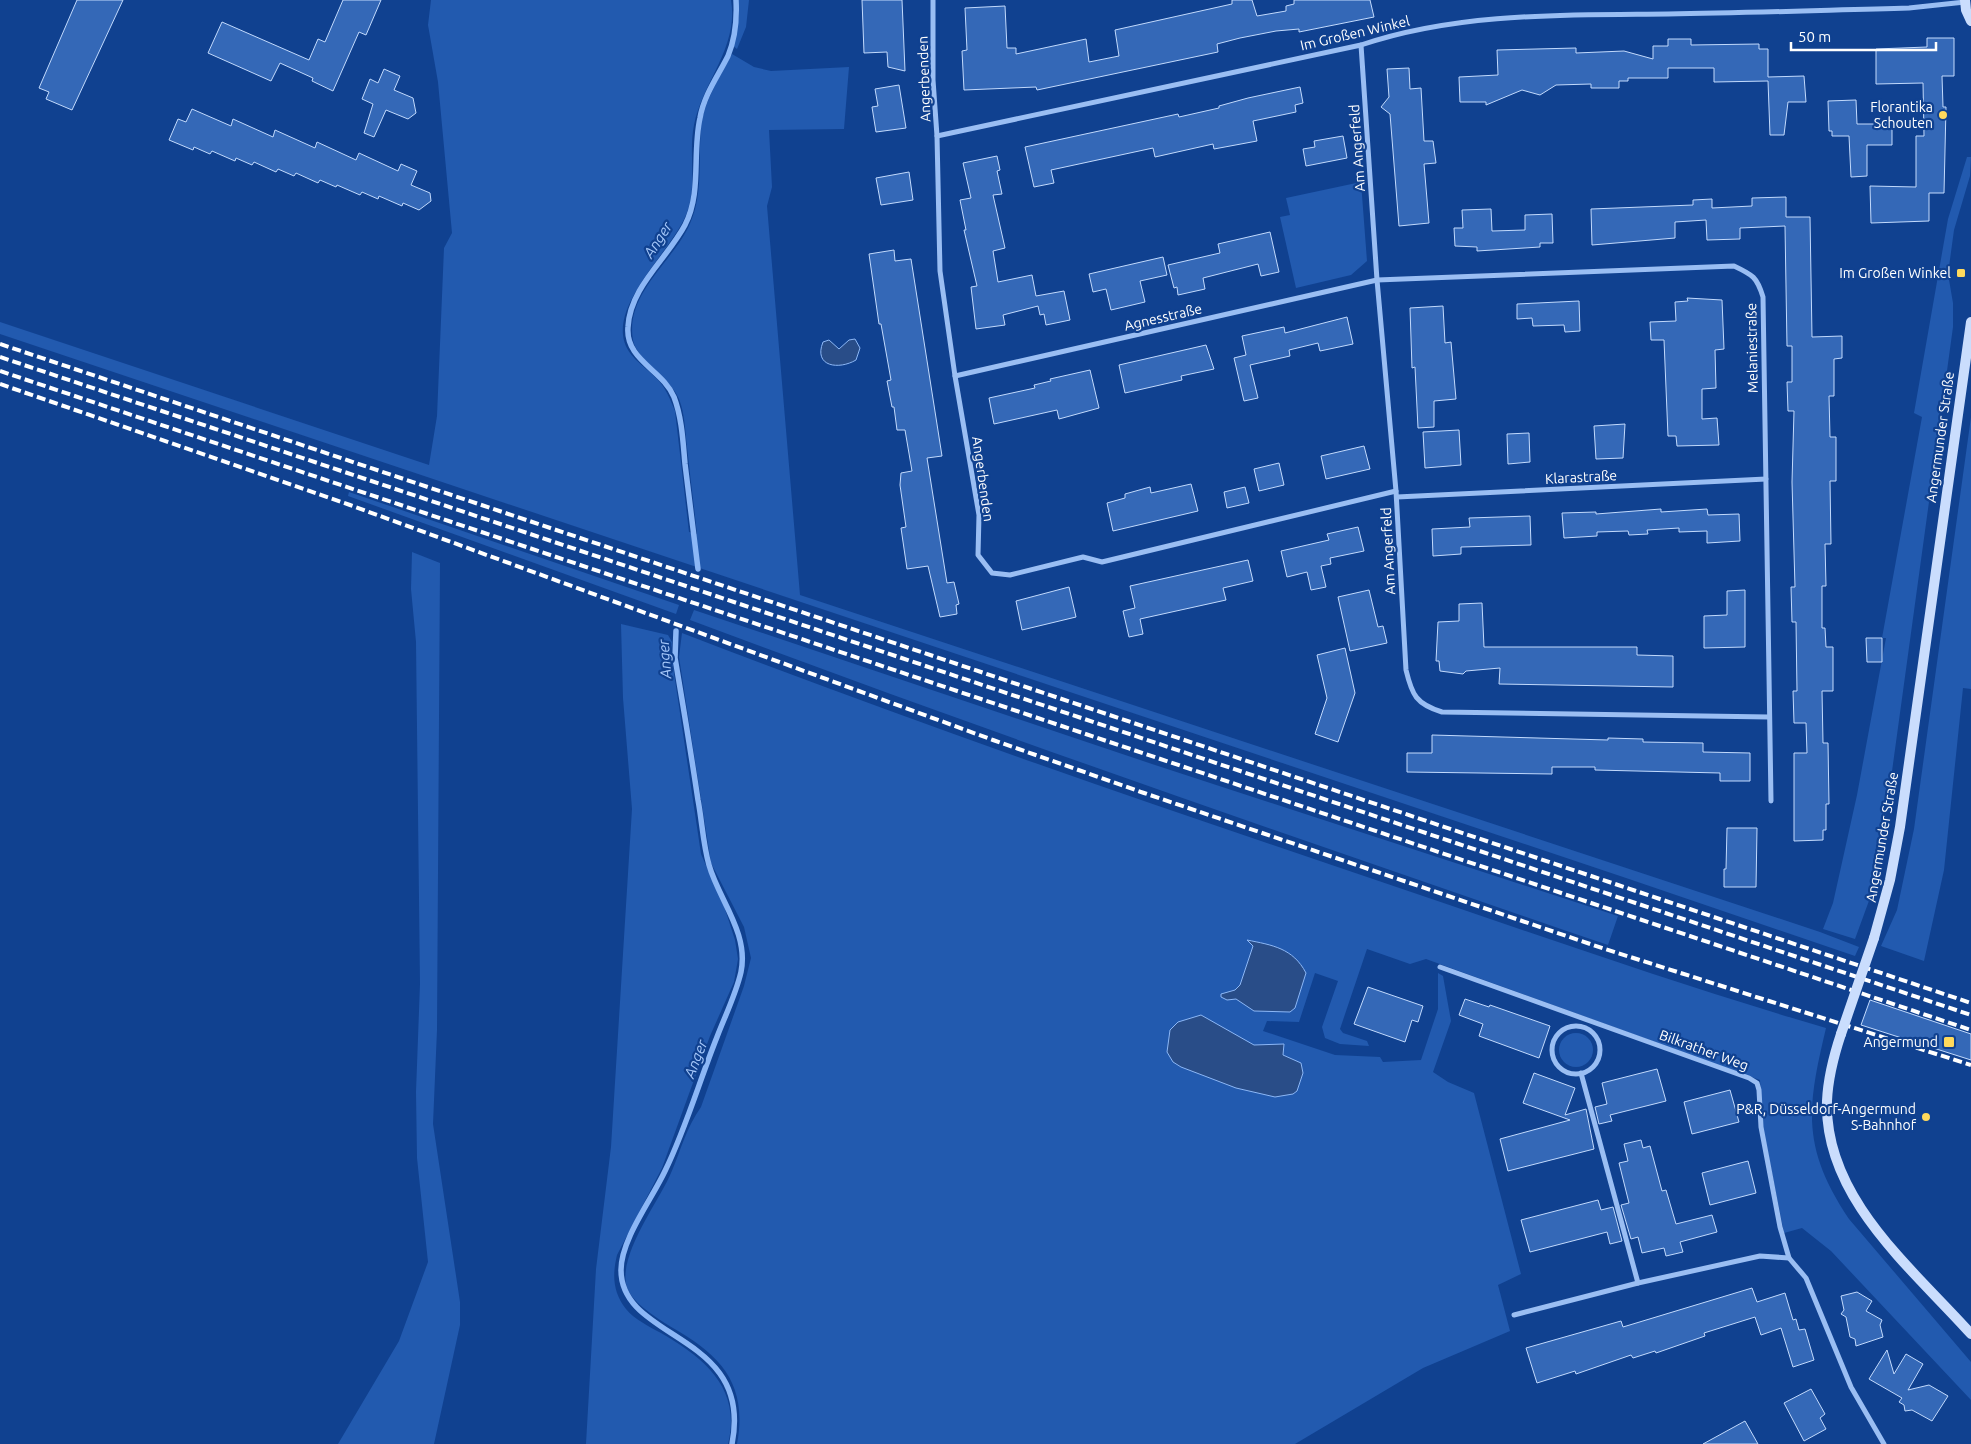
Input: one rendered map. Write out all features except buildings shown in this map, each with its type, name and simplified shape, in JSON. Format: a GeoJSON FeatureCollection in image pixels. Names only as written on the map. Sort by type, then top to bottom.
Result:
{"type":"FeatureCollection","features":[{"type":"Feature","properties":{"kind":"main road"},"geometry":{"type":"LineString","coordinates":[[1965,1],[1971,20]]}},
{"type":"Feature","properties":{"kind":"main road","name":"Angermunder Straße"},"geometry":{"type":"LineString","coordinates":[[1971,322],[1900,827],[1890,880],[1874,938],[1835,1054],[1827,1100],[1831,1141],[1844,1179],[1876,1228],[1971,1334]]}},
{"type":"Feature","properties":{"kind":"street","name":"Angerbenden"},"geometry":{"type":"LineString","coordinates":[[933,0],[933,80],[937,136],[940,271],[955,376],[980,515],[978,555],[992,573],[1010,575],[1083,557],[1102,562],[1397,494]]}},
{"type":"Feature","properties":{"kind":"street","name":"Im Großen Winkel"},"geometry":{"type":"LineString","coordinates":[[937,136],[1361,45],[1398,33],[1491,20],[1557,15],[1909,8],[1965,1]]}},
{"type":"Feature","properties":{"kind":"street","name":"Am Angerfeld"},"geometry":{"type":"LineString","coordinates":[[1361,45],[1377,280],[1397,494],[1406,670],[1411,690],[1424,707],[1442,712],[1769,717]]}},
{"type":"Feature","properties":{"kind":"street","name":"Melaniestraße"},"geometry":{"type":"LineString","coordinates":[[1377,280],[1734,266],[1758,280],[1763,297],[1771,801]]}},
{"type":"Feature","properties":{"kind":"street","name":"Agnesstraße"},"geometry":{"type":"LineString","coordinates":[[955,376],[1377,280]]}},
{"type":"Feature","properties":{"kind":"street","name":"Klarastraße"},"geometry":{"type":"LineString","coordinates":[[1397,494],[1766,479]]}},
{"type":"Feature","properties":{"kind":"street","name":"Bilkrather Weg"},"geometry":{"type":"LineString","coordinates":[[1440,967],[1748,1078],[1757,1083],[1760,1090],[1763,1136],[1780,1227],[1789,1258],[1806,1278],[1851,1387],[1884,1444]]}},
{"type":"Feature","properties":{"kind":"street"},"geometry":{"type":"LineString","coordinates":[[1585,1028],[1588,1021]]}},
{"type":"Feature","properties":{"kind":"street"},"geometry":{"type":"LineString","coordinates":[[1571,1026],[1585,1028],[1596,1038],[1600,1052],[1594,1066],[1581,1073],[1566,1072],[1555,1062],[1552,1048],[1554,1040],[1563,1029],[1571,1026]]}},
{"type":"Feature","properties":{"kind":"street"},"geometry":{"type":"LineString","coordinates":[[1581,1073],[1638,1283]]}},
{"type":"Feature","properties":{"kind":"street"},"geometry":{"type":"LineString","coordinates":[[1514,1315],[1638,1283],[1760,1256],[1789,1258]]}},
{"type":"Feature","properties":{"kind":"shaded area"},"geometry":{"type":"Polygon","coordinates":[[[431,0],[731,0],[732,17],[730,33],[694,125],[690,204],[679,229],[637,289],[624,320],[623,335],[627,349],[660,382],[668,394],[675,411],[689,532],[697,534],[684,423],[679,399],[669,383],[647,362],[636,348],[633,340],[632,324],[642,294],[680,241],[693,216],[698,191],[701,127],[705,108],[732,54],[754,67],[771,71],[849,67],[844,129],[769,130],[772,187],[767,206],[800,595],[1820,932],[1859,947],[1855,956],[0,334],[0,322],[429,465],[437,416],[444,248],[452,233],[438,82],[428,25],[431,0]]]}},
{"type":"Feature","properties":{"kind":"shaded area"},"geometry":{"type":"Polygon","coordinates":[[[738,0],[749,0],[746,27],[737,49],[733,46],[739,16],[738,0]]]}},
{"type":"Feature","properties":{"kind":"shaded area"},"geometry":{"type":"Polygon","coordinates":[[[1967,157],[1971,157],[1970,176],[1954,230],[1948,274],[1953,303],[1953,327],[1886,815],[1870,898],[1855,939],[1823,929],[1833,903],[1857,795],[1886,638],[1882,638],[1922,417],[1914,413],[1948,219],[1967,157]]]}},
{"type":"Feature","properties":{"kind":"shaded area"},"geometry":{"type":"Polygon","coordinates":[[[1361,182],[1367,261],[1351,275],[1296,288],[1280,217],[1290,215],[1286,198],[1361,182]]]}},
{"type":"Feature","properties":{"kind":"shaded area"},"geometry":{"type":"Polygon","coordinates":[[[855,339],[860,348],[856,360],[842,365],[835,365],[829,364],[822,357],[823,342],[829,340],[839,349],[849,340],[855,339]]]}},
{"type":"Feature","properties":{"kind":"shaded area"},"geometry":{"type":"Polygon","coordinates":[[[1971,417],[1971,689],[1963,688],[1944,870],[1924,961],[1881,946],[1897,910],[1914,829],[1971,417]]]}},
{"type":"Feature","properties":{"kind":"shaded area"},"geometry":{"type":"Polygon","coordinates":[[[349,492],[679,605],[676,614],[348,496],[349,492]]]}},
{"type":"Feature","properties":{"kind":"shaded area"},"geometry":{"type":"Polygon","coordinates":[[[412,552],[440,563],[437,1030],[433,1124],[460,1302],[460,1325],[434,1444],[338,1444],[399,1341],[428,1262],[417,1158],[416,1092],[420,984],[416,642],[411,589],[412,552]]]}},
{"type":"Feature","properties":{"kind":"shaded area"},"geometry":{"type":"Polygon","coordinates":[[[694,610],[1152,764],[1618,916],[1608,945],[1148,786],[804,662],[690,620],[694,610]]]}},
{"type":"Feature","properties":{"kind":"shaded area"},"geometry":{"type":"Polygon","coordinates":[[[621,624],[668,635],[672,642],[671,653],[701,854],[724,906],[735,940],[738,959],[734,982],[710,1036],[662,1168],[617,1255],[614,1277],[618,1296],[629,1313],[692,1353],[716,1377],[724,1391],[729,1407],[731,1424],[728,1444],[586,1444],[596,1269],[611,1147],[632,809],[623,698],[621,624]]]}},
{"type":"Feature","properties":{"kind":"shaded area"},"geometry":{"type":"Polygon","coordinates":[[[682,633],[939,729],[1111,789],[1597,955],[1711,993],[1826,1028],[1812,1105],[1812,1126],[1822,1170],[1849,1219],[1971,1362],[1971,1400],[1831,1251],[1802,1228],[1784,1233],[1763,1128],[1760,1080],[1426,959],[1410,964],[1367,949],[1340,1029],[1343,1033],[1367,1041],[1369,1046],[1340,1044],[1325,1038],[1322,1027],[1338,981],[1315,973],[1299,1022],[1267,1021],[1263,1031],[1335,1055],[1380,1057],[1383,1062],[1421,1060],[1438,1009],[1438,973],[1443,976],[1451,1021],[1433,1072],[1448,1082],[1474,1093],[1521,1274],[1498,1285],[1510,1331],[1423,1368],[1295,1444],[737,1444],[739,1405],[735,1389],[728,1374],[718,1361],[705,1350],[655,1317],[637,1302],[629,1292],[625,1279],[632,1248],[671,1173],[688,1131],[701,1107],[744,986],[751,958],[744,927],[711,863],[679,657],[682,633]]]}},
{"type":"Feature","properties":{"kind":"shaded area"},"geometry":{"type":"Polygon","coordinates":[[[1247,940],[1281,949],[1295,958],[1306,973],[1295,1008],[1290,1012],[1254,1011],[1236,999],[1227,1000],[1221,997],[1221,994],[1235,990],[1240,985],[1253,946],[1247,940]]]}},
{"type":"Feature","properties":{"kind":"shaded area"},"geometry":{"type":"Polygon","coordinates":[[[1201,1015],[1254,1045],[1284,1044],[1283,1055],[1301,1063],[1303,1073],[1297,1091],[1293,1094],[1275,1097],[1236,1088],[1181,1067],[1173,1062],[1167,1052],[1170,1030],[1178,1022],[1201,1015]]]}},
{"type":"Feature","properties":{"kind":"shaded area"},"geometry":{"type":"Polygon","coordinates":[[[1576,1033],[1588,1038],[1593,1050],[1588,1062],[1576,1067],[1564,1062],[1559,1050],[1564,1038],[1576,1033]]]}},
{"type":"Feature","properties":{"kind":"waterway","name":"Anger"},"geometry":{"type":"LineString","coordinates":[[698,569],[682,430],[677,405],[669,388],[662,379],[638,357],[632,348],[628,327],[630,313],[642,286],[677,238],[690,212],[695,186],[700,118],[708,94],[728,56],[732,43],[735,28],[736,0]]}},
{"type":"Feature","properties":{"kind":"waterway","name":"Anger"},"geometry":{"type":"LineString","coordinates":[[676,631],[675,658],[705,849],[714,878],[737,930],[741,944],[741,972],[673,1155],[631,1232],[622,1258],[621,1270],[627,1294],[641,1312],[707,1359],[724,1380],[734,1407],[732,1444]]}},
{"type":"Feature","properties":{"kind":"railway"},"geometry":{"type":"LineString","coordinates":[[0,344],[1971,1003]]}},
{"type":"Feature","properties":{"kind":"railway"},"geometry":{"type":"LineString","coordinates":[[0,357],[1971,1015]]}},
{"type":"Feature","properties":{"kind":"railway"},"geometry":{"type":"LineString","coordinates":[[0,371],[1971,1030]]}},
{"type":"Feature","properties":{"kind":"railway"},"geometry":{"type":"LineString","coordinates":[[0,384],[350,505],[993,740],[1144,793],[1605,949],[1971,1065]]}},
{"type":"Feature","properties":{"kind":"place","name":"Florantika Schouten"},"geometry":{"type":"Point","coordinates":[1943,115]}},
{"type":"Feature","properties":{"kind":"place","name":"Im Großen Winkel"},"geometry":{"type":"Point","coordinates":[1961,273]}},
{"type":"Feature","properties":{"kind":"place","name":"Angermund"},"geometry":{"type":"Point","coordinates":[1949,1042]}},
{"type":"Feature","properties":{"kind":"place","name":"P&R, Düsseldorf-Angermund S-Bahnhof"},"geometry":{"type":"Point","coordinates":[1926,1117]}}]}
